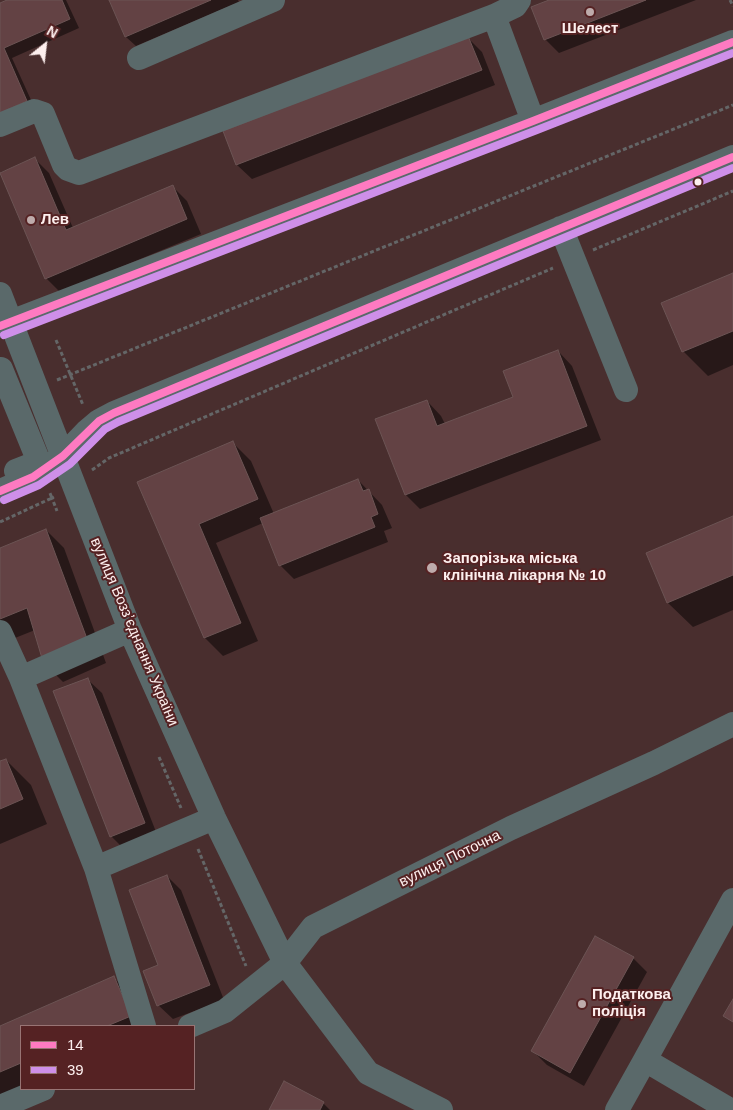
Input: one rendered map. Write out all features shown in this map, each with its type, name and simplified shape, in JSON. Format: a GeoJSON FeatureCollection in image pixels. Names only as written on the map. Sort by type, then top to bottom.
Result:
{"type":"FeatureCollection","features":[{"type":"Feature","properties":{"kind":"street"},"geometry":{"type":"LineString","coordinates":[[139,58],[273,0]]}},
{"type":"Feature","properties":{"kind":"street"},"geometry":{"type":"LineString","coordinates":[[0,125],[34,111],[43,114],[64,165],[68,169],[80,173],[494,16],[515,6],[520,0]]}},
{"type":"Feature","properties":{"kind":"street"},"geometry":{"type":"LineString","coordinates":[[494,16],[533,121]]}},
{"type":"Feature","properties":{"kind":"street"},"geometry":{"type":"LineString","coordinates":[[5,324],[733,42]]}},
{"type":"Feature","properties":{"kind":"street"},"geometry":{"type":"LineString","coordinates":[[0,491],[33,477],[63,456],[99,421],[114,413],[733,158]]}},
{"type":"Feature","properties":{"kind":"street"},"geometry":{"type":"LineString","coordinates":[[561,228],[626,390]]}},
{"type":"Feature","properties":{"kind":"street","name":"вулиця Воззʼєднання України"},"geometry":{"type":"LineString","coordinates":[[0,294],[5,324],[63,456],[130,630],[214,818],[284,963],[368,1073],[442,1110]]}},
{"type":"Feature","properties":{"kind":"street"},"geometry":{"type":"LineString","coordinates":[[0,370],[2,369],[39,462],[0,477]]}},
{"type":"Feature","properties":{"kind":"street"},"geometry":{"type":"LineString","coordinates":[[21,678],[130,630]]}},
{"type":"Feature","properties":{"kind":"street"},"geometry":{"type":"LineString","coordinates":[[0,632],[21,678],[96,868],[144,1025]]}},
{"type":"Feature","properties":{"kind":"street","name":"вулиця Поточна"},"geometry":{"type":"LineString","coordinates":[[192,1025],[225,1011],[284,963],[313,927],[511,828],[654,763],[733,724]]}},
{"type":"Feature","properties":{"kind":"street"},"geometry":{"type":"LineString","coordinates":[[96,868],[214,818]]}},
{"type":"Feature","properties":{"kind":"street"},"geometry":{"type":"LineString","coordinates":[[617,1110],[733,900]]}},
{"type":"Feature","properties":{"kind":"street"},"geometry":{"type":"LineString","coordinates":[[646,1060],[730,1110]]}},
{"type":"Feature","properties":{"kind":"street"},"geometry":{"type":"LineString","coordinates":[[0,1107],[41,1090]]}},
{"type":"Feature","properties":{"kind":"path"},"geometry":{"type":"LineString","coordinates":[[730,0],[733,6]]}},
{"type":"Feature","properties":{"kind":"path"},"geometry":{"type":"LineString","coordinates":[[50,383],[733,105]]}},
{"type":"Feature","properties":{"kind":"path"},"geometry":{"type":"LineString","coordinates":[[52,498],[109,458],[733,191]]}},
{"type":"Feature","properties":{"kind":"path"},"geometry":{"type":"LineString","coordinates":[[56,340],[85,411]]}},
{"type":"Feature","properties":{"kind":"path"},"geometry":{"type":"LineString","coordinates":[[0,522],[46,500]]}},
{"type":"Feature","properties":{"kind":"building"},"geometry":{"type":"Polygon","coordinates":[[[7,0],[62,0],[70,19],[4,48],[27,101],[0,113],[0,3],[7,0]]]}},
{"type":"Feature","properties":{"kind":"building"},"geometry":{"type":"Polygon","coordinates":[[[109,0],[211,0],[125,37],[109,0]]]}},
{"type":"Feature","properties":{"kind":"building"},"geometry":{"type":"Polygon","coordinates":[[[549,0],[646,0],[544,40],[531,7],[549,0]]]}},
{"type":"Feature","properties":{"kind":"building"},"geometry":{"type":"Polygon","coordinates":[[[468,36],[482,70],[236,165],[223,131],[468,36]]]}},
{"type":"Feature","properties":{"kind":"building"},"geometry":{"type":"Polygon","coordinates":[[[35,157],[66,230],[173,185],[187,219],[45,279],[0,173],[35,157]]]}},
{"type":"Feature","properties":{"kind":"building"},"geometry":{"type":"Polygon","coordinates":[[[733,273],[733,331],[682,352],[661,303],[733,273]]]}},
{"type":"Feature","properties":{"kind":"building"},"geometry":{"type":"Polygon","coordinates":[[[558,350],[587,426],[405,495],[375,419],[427,400],[437,426],[513,397],[503,371],[558,350]]]}},
{"type":"Feature","properties":{"kind":"building"},"geometry":{"type":"Polygon","coordinates":[[[233,441],[258,499],[199,524],[241,623],[204,638],[137,482],[233,441]]]}},
{"type":"Feature","properties":{"kind":"building"},"geometry":{"type":"Polygon","coordinates":[[[358,479],[363,491],[369,489],[378,514],[371,517],[375,527],[279,566],[260,518],[358,479]]]}},
{"type":"Feature","properties":{"kind":"building"},"geometry":{"type":"Polygon","coordinates":[[[733,516],[733,575],[667,603],[646,553],[733,516]]]}},
{"type":"Feature","properties":{"kind":"building"},"geometry":{"type":"Polygon","coordinates":[[[46,529],[89,644],[44,665],[27,608],[0,619],[0,548],[46,529]]]}},
{"type":"Feature","properties":{"kind":"building"},"geometry":{"type":"Polygon","coordinates":[[[88,678],[145,823],[110,837],[53,691],[88,678]]]}},
{"type":"Feature","properties":{"kind":"building"},"geometry":{"type":"Polygon","coordinates":[[[6,759],[23,799],[0,809],[0,761],[6,759]]]}},
{"type":"Feature","properties":{"kind":"building"},"geometry":{"type":"Polygon","coordinates":[[[167,875],[210,985],[157,1006],[143,971],[158,965],[129,890],[167,875]]]}},
{"type":"Feature","properties":{"kind":"building","name":"Податкова поліція"},"geometry":{"type":"Polygon","coordinates":[[[595,936],[634,957],[570,1073],[531,1051],[595,936]]]}},
{"type":"Feature","properties":{"kind":"building"},"geometry":{"type":"Polygon","coordinates":[[[114,976],[131,1016],[109,1025],[20,1025],[20,1063],[0,1072],[0,1026],[114,976]]]}},
{"type":"Feature","properties":{"kind":"building"},"geometry":{"type":"Polygon","coordinates":[[[733,999],[733,1022],[723,1016],[733,999]]]}},
{"type":"Feature","properties":{"kind":"building"},"geometry":{"type":"Polygon","coordinates":[[[284,1081],[324,1102],[320,1110],[269,1110],[284,1081]]]}},
{"type":"Feature","properties":{"kind":"transit line","name":"14"},"geometry":{"type":"LineString","coordinates":[[0,326],[733,42]]}},
{"type":"Feature","properties":{"kind":"transit line","name":"39"},"geometry":{"type":"LineString","coordinates":[[4,335],[733,53]]}},
{"type":"Feature","properties":{"kind":"transit line","name":"14"},"geometry":{"type":"LineString","coordinates":[[0,491],[33,477],[63,456],[99,421],[114,413],[733,157]]}},
{"type":"Feature","properties":{"kind":"transit line","name":"39"},"geometry":{"type":"LineString","coordinates":[[4,500],[39,485],[70,464],[105,429],[118,422],[733,168]]}},
{"type":"Feature","properties":{"kind":"place","name":"Шелест"},"geometry":{"type":"Point","coordinates":[590,12]}},
{"type":"Feature","properties":{"kind":"place","name":"Лев"},"geometry":{"type":"Point","coordinates":[31,220]}},
{"type":"Feature","properties":{"kind":"place","name":"Запорізька міська клінічна лікарня № 10"},"geometry":{"type":"Point","coordinates":[432,568]}},
{"type":"Feature","properties":{"kind":"place","name":"Податкова поліція"},"geometry":{"type":"Point","coordinates":[582,1004]}}]}
